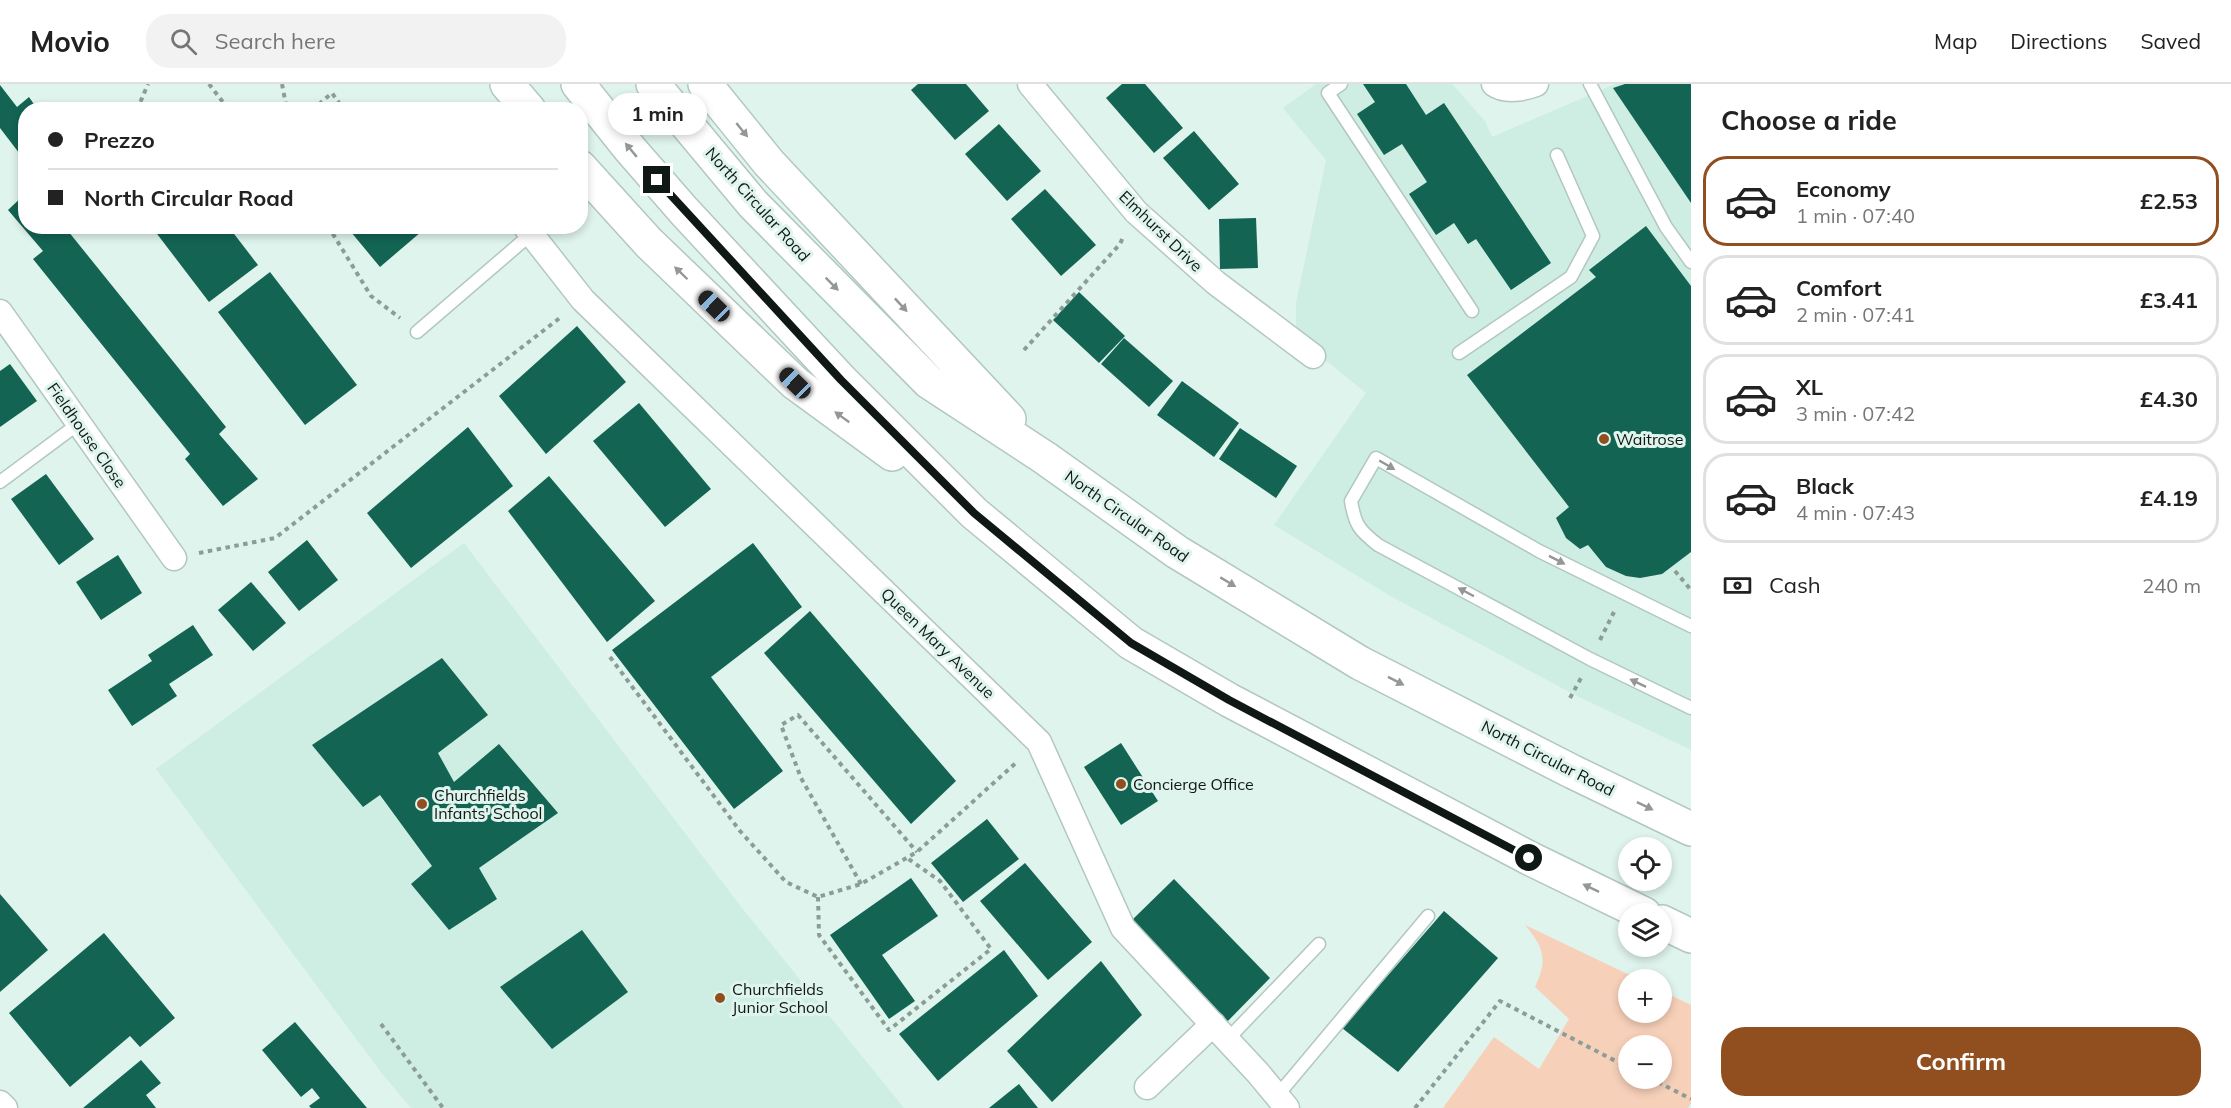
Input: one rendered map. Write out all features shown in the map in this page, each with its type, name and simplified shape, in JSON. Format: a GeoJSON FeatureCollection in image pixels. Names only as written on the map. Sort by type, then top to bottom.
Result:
{"type":"FeatureCollection","features":[{"type":"Feature","properties":{"kind":"highway"},"geometry":{"type":"LineString","coordinates":[[507,84],[522,102]]}},
{"type":"Feature","properties":{"kind":"highway"},"geometry":{"type":"LineString","coordinates":[[578,84],[684,211],[841,380],[974,513]]}},
{"type":"Feature","properties":{"kind":"highway","name":"North Circular Road"},"geometry":{"type":"LineString","coordinates":[[653,84],[753,204],[929,382],[1045,458],[1178,552],[1360,663],[1573,772],[1691,829]]}},
{"type":"Feature","properties":{"kind":"highway"},"geometry":{"type":"LineString","coordinates":[[705,84],[769,163],[1045,458]]}},
{"type":"Feature","properties":{"kind":"highway"},"geometry":{"type":"LineString","coordinates":[[588,176],[649,243],[795,383],[974,513],[1131,643],[1229,700],[1519,853],[1621,903]]}},
{"type":"Feature","properties":{"kind":"highway"},"geometry":{"type":"LineString","coordinates":[[1672,927],[1691,936]]}},
{"type":"Feature","properties":{"kind":"street","name":"Elmhurst Drive"},"geometry":{"type":"LineString","coordinates":[[1029,84],[1136,212],[1216,283],[1313,356]]}},
{"type":"Feature","properties":{"kind":"street"},"geometry":{"type":"LineString","coordinates":[[1494,84],[1500,88],[1527,87],[1536,84]]}},
{"type":"Feature","properties":{"kind":"street","name":"Queen Mary Avenue"},"geometry":{"type":"LineString","coordinates":[[531,234],[583,300],[1039,742],[1124,928],[1282,1102]]}},
{"type":"Feature","properties":{"kind":"street","name":"Fieldhouse Close"},"geometry":{"type":"LineString","coordinates":[[0,312],[174,558]]}},
{"type":"Feature","properties":{"kind":"street"},"geometry":{"type":"LineString","coordinates":[[1147,1087],[1220,1033]]}},
{"type":"Feature","properties":{"kind":"street"},"geometry":{"type":"LineString","coordinates":[[0,1102],[5,1108]]}},
{"type":"Feature","properties":{"kind":"lane"},"geometry":{"type":"LineString","coordinates":[[1341,84],[1328,93],[1472,311]]}},
{"type":"Feature","properties":{"kind":"lane"},"geometry":{"type":"LineString","coordinates":[[1590,84],[1666,227],[1691,262]]}},
{"type":"Feature","properties":{"kind":"lane"},"geometry":{"type":"LineString","coordinates":[[1459,353],[1571,277],[1593,236],[1557,155]]}},
{"type":"Feature","properties":{"kind":"lane"},"geometry":{"type":"LineString","coordinates":[[417,332],[524,234]]}},
{"type":"Feature","properties":{"kind":"lane"},"geometry":{"type":"LineString","coordinates":[[0,482],[78,424]]}},
{"type":"Feature","properties":{"kind":"lane"},"geometry":{"type":"LineString","coordinates":[[1691,626],[1539,551],[1376,458],[1351,501],[1355,522],[1367,537],[1378,545],[1590,659],[1691,708]]}},
{"type":"Feature","properties":{"kind":"lane"},"geometry":{"type":"LineString","coordinates":[[1282,1102],[1428,916]]}},
{"type":"Feature","properties":{"kind":"lane"},"geometry":{"type":"LineString","coordinates":[[1220,1033],[1319,944]]}},
{"type":"Feature","properties":{"kind":"path"},"geometry":{"type":"LineString","coordinates":[[140,102],[148,84]]}},
{"type":"Feature","properties":{"kind":"path"},"geometry":{"type":"LineString","coordinates":[[209,84],[223,102]]}},
{"type":"Feature","properties":{"kind":"path"},"geometry":{"type":"LineString","coordinates":[[282,84],[285,102]]}},
{"type":"Feature","properties":{"kind":"path"},"geometry":{"type":"LineString","coordinates":[[321,102],[332,93],[338,102]]}},
{"type":"Feature","properties":{"kind":"path"},"geometry":{"type":"LineString","coordinates":[[1024,350],[1120,244],[1136,212]]}},
{"type":"Feature","properties":{"kind":"path"},"geometry":{"type":"LineString","coordinates":[[333,234],[371,296],[417,332]]}},
{"type":"Feature","properties":{"kind":"path"},"geometry":{"type":"LineString","coordinates":[[174,558],[275,537],[583,300]]}},
{"type":"Feature","properties":{"kind":"path"},"geometry":{"type":"LineString","coordinates":[[1675,571],[1691,590]]}},
{"type":"Feature","properties":{"kind":"path"},"geometry":{"type":"LineString","coordinates":[[1597,646],[1617,606]]}},
{"type":"Feature","properties":{"kind":"path"},"geometry":{"type":"LineString","coordinates":[[610,657],[740,831],[786,882],[818,897],[861,884],[917,852],[1039,742]]}},
{"type":"Feature","properties":{"kind":"path"},"geometry":{"type":"LineString","coordinates":[[1570,698],[1584,672]]}},
{"type":"Feature","properties":{"kind":"path"},"geometry":{"type":"LineString","coordinates":[[861,884],[801,778],[781,725],[798,715],[917,852]]}},
{"type":"Feature","properties":{"kind":"path"},"geometry":{"type":"LineString","coordinates":[[818,897],[819,935],[889,1030],[991,949],[940,880],[907,858]]}},
{"type":"Feature","properties":{"kind":"path"},"geometry":{"type":"LineString","coordinates":[[1415,1108],[1500,1001],[1618,1062]]}},
{"type":"Feature","properties":{"kind":"path"},"geometry":{"type":"LineString","coordinates":[[381,1024],[443,1108]]}},
{"type":"Feature","properties":{"kind":"path"},"geometry":{"type":"LineString","coordinates":[[1671,1089],[1691,1099]]}},
{"type":"Feature","properties":{"kind":"shaded area"},"geometry":{"type":"Polygon","coordinates":[[[1316,84],[1452,84],[1485,121],[1492,137],[1615,84],[1691,84],[1691,750],[1577,696],[1392,597],[1274,525],[1366,393],[1296,336],[1296,303],[1326,160],[1283,108],[1316,84]]]}},
{"type":"Feature","properties":{"kind":"shaded area","name":"Churchfields Infants' School"},"geometry":{"type":"Polygon","coordinates":[[[464,543],[742,908],[904,1108],[411,1108],[380,1071],[156,769],[464,543]]]}},
{"type":"Feature","properties":{"kind":"shaded area"},"geometry":{"type":"Polygon","coordinates":[[[1525,925],[1618,969],[1618,1023],[1672,1023],[1672,996],[1691,1005],[1691,1103],[1688,1108],[1443,1108],[1494,1037],[1539,1069],[1569,1019],[1535,987],[1543,961],[1536,940],[1525,925]]]}},
{"type":"Feature","properties":{"kind":"building"},"geometry":{"type":"Polygon","coordinates":[[[918,84],[966,84],[989,111],[955,140],[911,90],[918,84]]]}},
{"type":"Feature","properties":{"kind":"building"},"geometry":{"type":"Polygon","coordinates":[[[1122,84],[1145,84],[1183,128],[1154,153],[1106,98],[1122,84]]]}},
{"type":"Feature","properties":{"kind":"building"},"geometry":{"type":"Polygon","coordinates":[[[1363,84],[1406,84],[1426,115],[1444,103],[1551,263],[1511,290],[1476,239],[1468,244],[1454,223],[1436,235],[1409,194],[1427,182],[1402,144],[1384,155],[1357,114],[1375,102],[1363,84]]]}},
{"type":"Feature","properties":{"kind":"building"},"geometry":{"type":"Polygon","coordinates":[[[1625,84],[1691,84],[1691,203],[1613,88],[1625,84]]]}},
{"type":"Feature","properties":{"kind":"building"},"geometry":{"type":"Polygon","coordinates":[[[0,85],[18,106],[18,152],[0,128],[0,85]]]}},
{"type":"Feature","properties":{"kind":"building"},"geometry":{"type":"Polygon","coordinates":[[[29,97],[32,102],[23,102],[29,97]]]}},
{"type":"Feature","properties":{"kind":"building"},"geometry":{"type":"Polygon","coordinates":[[[999,124],[1041,171],[1007,201],[965,154],[999,124]]]}},
{"type":"Feature","properties":{"kind":"building"},"geometry":{"type":"Polygon","coordinates":[[[1194,131],[1239,184],[1209,210],[1163,158],[1194,131]]]}},
{"type":"Feature","properties":{"kind":"building"},"geometry":{"type":"Polygon","coordinates":[[[1045,189],[1096,245],[1061,276],[1011,219],[1045,189]]]}},
{"type":"Feature","properties":{"kind":"building"},"geometry":{"type":"Polygon","coordinates":[[[18,201],[18,222],[8,210],[18,201]]]}},
{"type":"Feature","properties":{"kind":"building"},"geometry":{"type":"Polygon","coordinates":[[[1256,218],[1258,268],[1220,269],[1219,219],[1256,218]]]}},
{"type":"Feature","properties":{"kind":"building","name":"Waitrose"},"geometry":{"type":"Polygon","coordinates":[[[1646,226],[1691,286],[1691,552],[1662,574],[1640,578],[1626,576],[1606,567],[1588,545],[1580,549],[1566,538],[1556,518],[1569,507],[1467,375],[1596,277],[1589,270],[1646,226]]]}},
{"type":"Feature","properties":{"kind":"building"},"geometry":{"type":"Polygon","coordinates":[[[28,234],[70,234],[226,427],[219,434],[258,479],[223,506],[185,459],[190,454],[33,259],[43,251],[28,234]]]}},
{"type":"Feature","properties":{"kind":"building"},"geometry":{"type":"Polygon","coordinates":[[[157,234],[234,234],[258,265],[209,302],[157,234]]]}},
{"type":"Feature","properties":{"kind":"building"},"geometry":{"type":"Polygon","coordinates":[[[353,234],[419,234],[380,267],[353,234]]]}},
{"type":"Feature","properties":{"kind":"building"},"geometry":{"type":"Polygon","coordinates":[[[270,272],[357,385],[305,425],[218,312],[270,272]]]}},
{"type":"Feature","properties":{"kind":"building"},"geometry":{"type":"Polygon","coordinates":[[[1079,292],[1125,336],[1099,363],[1053,320],[1079,292]]]}},
{"type":"Feature","properties":{"kind":"building"},"geometry":{"type":"Polygon","coordinates":[[[577,326],[626,382],[546,454],[499,396],[577,326]]]}},
{"type":"Feature","properties":{"kind":"building"},"geometry":{"type":"Polygon","coordinates":[[[1124,338],[1173,381],[1149,407],[1101,364],[1124,338]]]}},
{"type":"Feature","properties":{"kind":"building"},"geometry":{"type":"Polygon","coordinates":[[[10,364],[37,401],[0,427],[0,371],[10,364]]]}},
{"type":"Feature","properties":{"kind":"building"},"geometry":{"type":"Polygon","coordinates":[[[1182,381],[1239,423],[1214,457],[1157,415],[1182,381]]]}},
{"type":"Feature","properties":{"kind":"building"},"geometry":{"type":"Polygon","coordinates":[[[639,403],[711,489],[665,527],[593,441],[639,403]]]}},
{"type":"Feature","properties":{"kind":"building"},"geometry":{"type":"Polygon","coordinates":[[[468,427],[513,486],[411,568],[367,513],[468,427]]]}},
{"type":"Feature","properties":{"kind":"building"},"geometry":{"type":"Polygon","coordinates":[[[1240,428],[1297,466],[1276,498],[1219,459],[1240,428]]]}},
{"type":"Feature","properties":{"kind":"building"},"geometry":{"type":"Polygon","coordinates":[[[46,474],[94,539],[59,565],[11,499],[46,474]]]}},
{"type":"Feature","properties":{"kind":"building"},"geometry":{"type":"Polygon","coordinates":[[[549,476],[655,601],[607,642],[508,511],[549,476]]]}},
{"type":"Feature","properties":{"kind":"building"},"geometry":{"type":"Polygon","coordinates":[[[307,540],[338,580],[299,611],[268,572],[307,540]]]}},
{"type":"Feature","properties":{"kind":"building"},"geometry":{"type":"Polygon","coordinates":[[[753,543],[802,607],[711,677],[783,771],[734,809],[612,650],[753,543]]]}},
{"type":"Feature","properties":{"kind":"building"},"geometry":{"type":"Polygon","coordinates":[[[118,555],[142,593],[101,620],[76,582],[118,555]]]}},
{"type":"Feature","properties":{"kind":"building"},"geometry":{"type":"Polygon","coordinates":[[[251,582],[286,623],[253,651],[218,610],[251,582]]]}},
{"type":"Feature","properties":{"kind":"building"},"geometry":{"type":"Polygon","coordinates":[[[810,611],[956,781],[911,824],[764,653],[810,611]]]}},
{"type":"Feature","properties":{"kind":"building"},"geometry":{"type":"Polygon","coordinates":[[[193,625],[213,655],[169,684],[177,696],[132,726],[108,690],[152,661],[148,655],[193,625]]]}},
{"type":"Feature","properties":{"kind":"building"},"geometry":{"type":"Polygon","coordinates":[[[442,658],[488,715],[438,753],[454,782],[499,744],[558,813],[479,868],[497,899],[449,930],[411,884],[432,866],[380,795],[363,807],[312,745],[442,658]]]}},
{"type":"Feature","properties":{"kind":"building","name":"Concierge Office"},"geometry":{"type":"Polygon","coordinates":[[[1121,743],[1158,801],[1121,825],[1084,767],[1121,743]]]}},
{"type":"Feature","properties":{"kind":"building"},"geometry":{"type":"Polygon","coordinates":[[[987,819],[1019,859],[963,902],[931,863],[987,819]]]}},
{"type":"Feature","properties":{"kind":"building"},"geometry":{"type":"Polygon","coordinates":[[[1025,863],[1092,942],[1048,980],[980,901],[1025,863]]]}},
{"type":"Feature","properties":{"kind":"building"},"geometry":{"type":"Polygon","coordinates":[[[911,878],[938,916],[882,955],[915,1001],[889,1019],[830,935],[911,878]]]}},
{"type":"Feature","properties":{"kind":"building"},"geometry":{"type":"Polygon","coordinates":[[[1174,879],[1270,978],[1224,1025],[1130,922],[1174,879]]]}},
{"type":"Feature","properties":{"kind":"building"},"geometry":{"type":"Polygon","coordinates":[[[0,894],[48,950],[0,992],[0,894]]]}},
{"type":"Feature","properties":{"kind":"building"},"geometry":{"type":"Polygon","coordinates":[[[1444,911],[1498,958],[1398,1072],[1342,1028],[1444,911]]]}},
{"type":"Feature","properties":{"kind":"building"},"geometry":{"type":"Polygon","coordinates":[[[582,930],[628,992],[552,1049],[500,987],[582,930]]]}},
{"type":"Feature","properties":{"kind":"building"},"geometry":{"type":"Polygon","coordinates":[[[104,933],[175,1018],[140,1047],[130,1036],[70,1087],[9,1013],[104,933]]]}},
{"type":"Feature","properties":{"kind":"building"},"geometry":{"type":"Polygon","coordinates":[[[1004,950],[1038,996],[938,1081],[899,1034],[1004,950]]]}},
{"type":"Feature","properties":{"kind":"building"},"geometry":{"type":"Polygon","coordinates":[[[1101,961],[1142,1015],[1052,1102],[1007,1051],[1101,961]]]}},
{"type":"Feature","properties":{"kind":"building"},"geometry":{"type":"Polygon","coordinates":[[[295,1022],[367,1108],[311,1108],[309,1106],[320,1098],[312,1088],[301,1097],[262,1050],[295,1022]]]}},
{"type":"Feature","properties":{"kind":"building"},"geometry":{"type":"Polygon","coordinates":[[[141,1060],[161,1083],[146,1095],[156,1108],[83,1108],[141,1060]]]}},
{"type":"Feature","properties":{"kind":"building"},"geometry":{"type":"Polygon","coordinates":[[[1019,1084],[1038,1108],[989,1108],[1019,1084]]]}},
{"type":"Feature","properties":{"kind":"place","name":"Waitrose"},"geometry":{"type":"Point","coordinates":[1604,439]}},
{"type":"Feature","properties":{"kind":"place","name":"Concierge Office"},"geometry":{"type":"Point","coordinates":[1121,784]}},
{"type":"Feature","properties":{"kind":"place","name":"Churchfields Infants' School"},"geometry":{"type":"Point","coordinates":[422,804]}},
{"type":"Feature","properties":{"kind":"place","name":"Churchfields Junior School"},"geometry":{"type":"Point","coordinates":[720,998]}},
{"type":"Feature","properties":{"kind":"route"},"geometry":{"type":"LineString","coordinates":[[657,180],[841,380],[974,513],[1131,643],[1229,700],[1529,858]]}}]}
